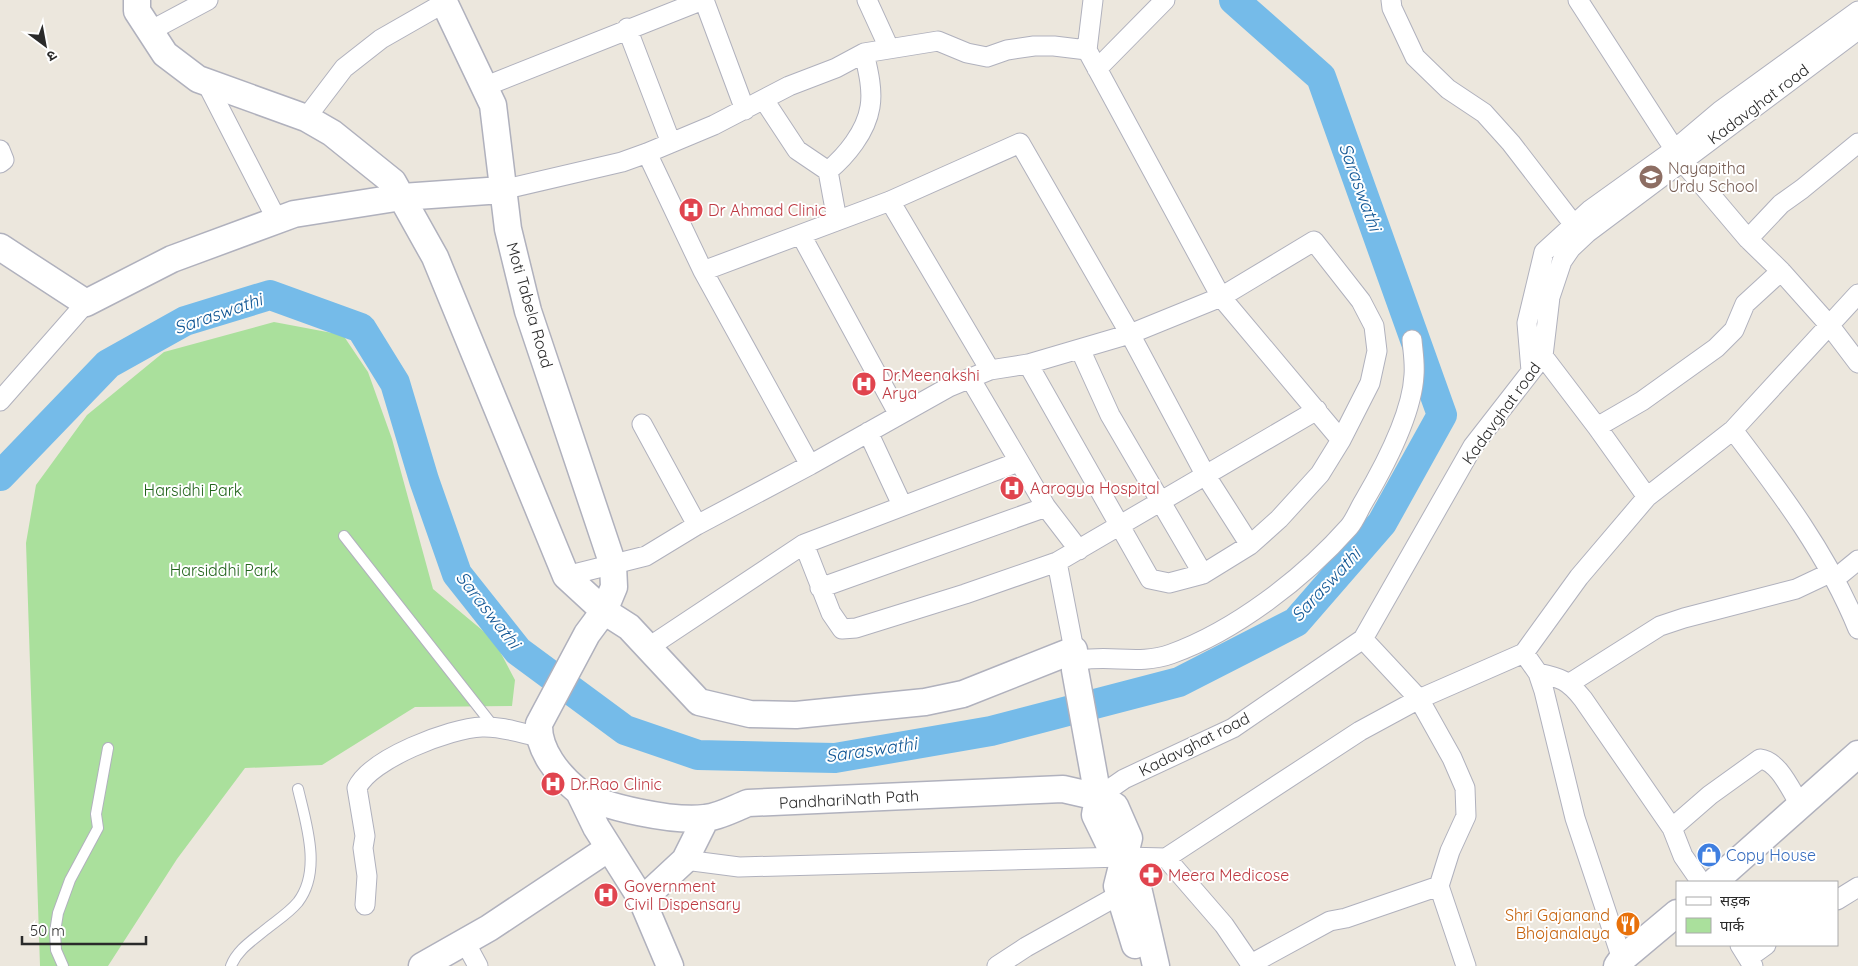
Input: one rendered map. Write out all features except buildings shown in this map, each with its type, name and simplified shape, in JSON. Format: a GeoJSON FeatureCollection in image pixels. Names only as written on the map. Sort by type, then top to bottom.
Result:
{"type":"FeatureCollection","features":[{"type":"Feature","properties":{"kind":"main road","name":"Moti Tabela Road"},"geometry":{"type":"LineString","coordinates":[[444,2],[486,86],[493,105],[508,229],[528,311],[629,627]]}},
{"type":"Feature","properties":{"kind":"main road"},"geometry":{"type":"LineString","coordinates":[[138,11],[165,54],[198,79],[306,118],[332,133],[393,182],[435,257],[573,583],[587,634]]}},
{"type":"Feature","properties":{"kind":"main road"},"geometry":{"type":"LineString","coordinates":[[0,247],[86,303],[172,259],[294,214],[402,197],[502,190]]}},
{"type":"Feature","properties":{"kind":"main road"},"geometry":{"type":"LineString","coordinates":[[614,576],[604,611],[587,634],[539,730],[557,771],[579,792],[596,827],[642,900],[670,966]]}},
{"type":"Feature","properties":{"kind":"main road"},"geometry":{"type":"LineString","coordinates":[[573,583],[604,611],[629,627],[650,647],[699,702],[750,714],[796,715],[925,702],[963,694],[1074,660],[1098,797]]}},
{"type":"Feature","properties":{"kind":"main road"},"geometry":{"type":"LineString","coordinates":[[1715,881],[1858,754]]}},
{"type":"Feature","properties":{"kind":"main road","name":"PandhariNath Path"},"geometry":{"type":"LineString","coordinates":[[706,818],[748,803],[1063,788],[1098,797],[1116,806],[1129,838],[1117,886],[1119,895]]}},
{"type":"Feature","properties":{"kind":"main road"},"geometry":{"type":"LineString","coordinates":[[579,792],[621,808],[657,816],[706,818],[685,860],[642,900]]}},
{"type":"Feature","properties":{"kind":"main road"},"geometry":{"type":"LineString","coordinates":[[422,966],[513,913],[609,848]]}},
{"type":"Feature","properties":{"kind":"main road"},"geometry":{"type":"LineString","coordinates":[[1124,857],[1136,879],[1156,966]]}},
{"type":"Feature","properties":{"kind":"main road"},"geometry":{"type":"LineString","coordinates":[[1119,895],[1142,966]]}},
{"type":"Feature","properties":{"kind":"main road"},"geometry":{"type":"LineString","coordinates":[[1619,962],[1676,914]]}},
{"type":"Feature","properties":{"kind":"street"},"geometry":{"type":"LineString","coordinates":[[138,11],[208,0]]}},
{"type":"Feature","properties":{"kind":"street"},"geometry":{"type":"LineString","coordinates":[[486,86],[627,28],[704,0],[744,110]]}},
{"type":"Feature","properties":{"kind":"street"},"geometry":{"type":"LineString","coordinates":[[867,0],[889,48]]}},
{"type":"Feature","properties":{"kind":"street"},"geometry":{"type":"LineString","coordinates":[[1092,0],[1087,50],[1221,297],[1341,440]]}},
{"type":"Feature","properties":{"kind":"street"},"geometry":{"type":"LineString","coordinates":[[1391,0],[1392,8],[1415,57],[1448,89],[1484,113],[1511,143],[1578,231]]}},
{"type":"Feature","properties":{"kind":"street"},"geometry":{"type":"LineString","coordinates":[[1578,0],[1679,155],[1748,239],[1781,271],[1830,326],[1858,364]]}},
{"type":"Feature","properties":{"kind":"street"},"geometry":{"type":"LineString","coordinates":[[306,118],[344,68],[381,39],[444,2]]}},
{"type":"Feature","properties":{"kind":"street"},"geometry":{"type":"LineString","coordinates":[[1097,69],[1161,4]]}},
{"type":"Feature","properties":{"kind":"street"},"geometry":{"type":"LineString","coordinates":[[1531,371],[1527,322],[1537,274],[1544,252],[1578,231],[1617,189],[1679,155],[1720,111],[1858,11]]}},
{"type":"Feature","properties":{"kind":"street"},"geometry":{"type":"LineString","coordinates":[[627,28],[671,143]]}},
{"type":"Feature","properties":{"kind":"street","name":"Kadavghat road"},"geometry":{"type":"LineString","coordinates":[[1679,155],[1858,30]]}},
{"type":"Feature","properties":{"kind":"street"},"geometry":{"type":"LineString","coordinates":[[502,190],[622,162],[647,153],[714,125],[788,86],[836,68],[864,53],[938,41],[967,53],[987,57],[1007,50],[1034,46],[1054,46],[1087,50]]}},
{"type":"Feature","properties":{"kind":"street"},"geometry":{"type":"LineString","coordinates":[[828,171],[845,157],[870,107],[869,77],[864,53]]}},
{"type":"Feature","properties":{"kind":"street"},"geometry":{"type":"LineString","coordinates":[[206,82],[277,220]]}},
{"type":"Feature","properties":{"kind":"street"},"geometry":{"type":"LineString","coordinates":[[766,98],[768,106],[797,150],[828,171],[837,220]]}},
{"type":"Feature","properties":{"kind":"street"},"geometry":{"type":"LineString","coordinates":[[703,271],[890,201],[1020,143],[1130,334],[1206,476],[1250,545]]}},
{"type":"Feature","properties":{"kind":"street"},"geometry":{"type":"LineString","coordinates":[[1748,239],[1781,204],[1858,143]]}},
{"type":"Feature","properties":{"kind":"street"},"geometry":{"type":"LineString","coordinates":[[0,150],[4,160],[0,163]]}},
{"type":"Feature","properties":{"kind":"street"},"geometry":{"type":"LineString","coordinates":[[647,153],[703,271],[810,465]]}},
{"type":"Feature","properties":{"kind":"street"},"geometry":{"type":"LineString","coordinates":[[890,201],[990,370]]}},
{"type":"Feature","properties":{"kind":"street","name":"Kadavghat road"},"geometry":{"type":"LineString","coordinates":[[1098,797],[1124,779],[1233,728],[1363,639],[1473,446],[1543,356],[1550,297],[1562,261],[1571,248],[1578,231]]}},
{"type":"Feature","properties":{"kind":"street"},"geometry":{"type":"LineString","coordinates":[[801,235],[899,415]]}},
{"type":"Feature","properties":{"kind":"street"},"geometry":{"type":"LineString","coordinates":[[573,583],[614,576],[697,525],[810,465],[949,387],[990,370],[1028,364],[1130,334],[1221,297],[1314,241],[1361,301],[1374,326],[1377,351],[1370,383],[1341,440],[1320,474],[1279,519],[1250,545],[1203,574],[1169,583],[1150,578],[1028,364]]}},
{"type":"Feature","properties":{"kind":"street"},"geometry":{"type":"LineString","coordinates":[[1597,427],[1616,418],[1716,348],[1734,330],[1745,304],[1781,271]]}},
{"type":"Feature","properties":{"kind":"street"},"geometry":{"type":"LineString","coordinates":[[685,860],[739,867],[1124,857],[1166,858],[1360,732],[1419,699],[1524,653],[1579,578],[1647,497],[1733,430],[1858,294]]}},
{"type":"Feature","properties":{"kind":"street"},"geometry":{"type":"LineString","coordinates":[[0,401],[86,303]]}},
{"type":"Feature","properties":{"kind":"street"},"geometry":{"type":"LineString","coordinates":[[1057,562],[1074,660],[1101,657],[1143,661],[1170,654],[1243,617],[1276,595],[1319,557],[1350,526],[1394,442],[1414,376],[1412,340]]}},
{"type":"Feature","properties":{"kind":"street"},"geometry":{"type":"LineString","coordinates":[[1080,350],[1110,414],[1162,500],[1203,574]]}},
{"type":"Feature","properties":{"kind":"street"},"geometry":{"type":"LineString","coordinates":[[1543,356],[1647,497]]}},
{"type":"Feature","properties":{"kind":"street"},"geometry":{"type":"LineString","coordinates":[[970,378],[1046,507],[1079,550]]}},
{"type":"Feature","properties":{"kind":"street"},"geometry":{"type":"LineString","coordinates":[[804,544],[831,613],[842,629],[856,628],[965,594],[1057,562],[1120,527],[1162,500],[1317,410]]}},
{"type":"Feature","properties":{"kind":"street"},"geometry":{"type":"LineString","coordinates":[[642,424],[697,525]]}},
{"type":"Feature","properties":{"kind":"street"},"geometry":{"type":"LineString","coordinates":[[1733,430],[1790,505],[1834,575],[1858,628]]}},
{"type":"Feature","properties":{"kind":"street"},"geometry":{"type":"LineString","coordinates":[[868,432],[902,506]]}},
{"type":"Feature","properties":{"kind":"street"},"geometry":{"type":"LineString","coordinates":[[650,647],[804,544],[1018,462]]}},
{"type":"Feature","properties":{"kind":"street"},"geometry":{"type":"LineString","coordinates":[[820,588],[1046,507]]}},
{"type":"Feature","properties":{"kind":"street"},"geometry":{"type":"LineString","coordinates":[[1570,683],[1660,626],[1796,589],[1834,575],[1858,560]]}},
{"type":"Feature","properties":{"kind":"street"},"geometry":{"type":"LineString","coordinates":[[1363,639],[1419,699],[1452,758],[1464,788],[1466,816],[1450,852],[1439,886],[1466,966]]}},
{"type":"Feature","properties":{"kind":"street"},"geometry":{"type":"LineString","coordinates":[[1524,653],[1538,673],[1575,818],[1619,962]]}},
{"type":"Feature","properties":{"kind":"street"},"geometry":{"type":"LineString","coordinates":[[1538,673],[1560,677],[1570,683],[1672,828],[1683,856],[1700,881]]}},
{"type":"Feature","properties":{"kind":"street"},"geometry":{"type":"LineString","coordinates":[[365,905],[367,876],[363,822],[357,796],[360,782],[370,772],[416,744],[462,730],[494,727],[539,730]]}},
{"type":"Feature","properties":{"kind":"street"},"geometry":{"type":"LineString","coordinates":[[1672,828],[1710,795],[1760,759],[1769,760],[1775,766],[1801,806]]}},
{"type":"Feature","properties":{"kind":"street"},"geometry":{"type":"LineString","coordinates":[[1166,858],[1224,925],[1252,965],[1330,921],[1346,918],[1439,886]]}},
{"type":"Feature","properties":{"kind":"street"},"geometry":{"type":"LineString","coordinates":[[1838,899],[1858,887]]}},
{"type":"Feature","properties":{"kind":"street"},"geometry":{"type":"LineString","coordinates":[[997,966],[1026,947],[1119,895]]}},
{"type":"Feature","properties":{"kind":"street"},"geometry":{"type":"LineString","coordinates":[[465,942],[478,966]]}},
{"type":"Feature","properties":{"kind":"street"},"geometry":{"type":"LineString","coordinates":[[1747,956],[1764,946]]}},
{"type":"Feature","properties":{"kind":"street"},"geometry":{"type":"LineString","coordinates":[[1026,947],[1028,966]]}},
{"type":"Feature","properties":{"kind":"lane"},"geometry":{"type":"LineString","coordinates":[[344,536],[421,637],[494,727]]}},
{"type":"Feature","properties":{"kind":"lane"},"geometry":{"type":"LineString","coordinates":[[63,966],[56,950],[58,913],[70,880],[98,828],[96,814],[108,748]]}},
{"type":"Feature","properties":{"kind":"lane"},"geometry":{"type":"LineString","coordinates":[[231,966],[239,952],[298,901],[306,886],[310,868],[309,846],[298,789]]}},
{"type":"Feature","properties":{"kind":"green space","name":"Harsiddhi Park"},"geometry":{"type":"Polygon","coordinates":[[[274,322],[343,335],[368,372],[392,439],[433,589],[494,640],[515,680],[512,706],[415,707],[322,765],[245,768],[177,859],[108,966],[40,966],[26,543],[36,485],[87,415],[164,352],[274,322]]]}},
{"type":"Feature","properties":{"kind":"waterway","name":"Saraswathi"},"geometry":{"type":"LineString","coordinates":[[0,476],[108,364],[185,321],[270,295],[361,328],[395,383],[424,480],[457,574],[518,651],[625,730],[698,755],[835,758],[991,731],[1179,682],[1296,622],[1382,523],[1442,415],[1321,77],[1234,0]]}},
{"type":"Feature","properties":{"kind":"place","name":"Nayapitha Urdu School"},"geometry":{"type":"Point","coordinates":[1651,177]}},
{"type":"Feature","properties":{"kind":"place","name":"Dr Ahmad Clinic"},"geometry":{"type":"Point","coordinates":[691,210]}},
{"type":"Feature","properties":{"kind":"place","name":"Dr.Meenakshi Arya"},"geometry":{"type":"Point","coordinates":[864,384]}},
{"type":"Feature","properties":{"kind":"place","name":"Aarogya Hospital"},"geometry":{"type":"Point","coordinates":[1012,488]}},
{"type":"Feature","properties":{"kind":"place","name":"Dr.Rao Clinic"},"geometry":{"type":"Point","coordinates":[553,784]}},
{"type":"Feature","properties":{"kind":"place","name":"Copy House"},"geometry":{"type":"Point","coordinates":[1709,855]}},
{"type":"Feature","properties":{"kind":"place","name":"Meera Medicose"},"geometry":{"type":"Point","coordinates":[1151,875]}},
{"type":"Feature","properties":{"kind":"place","name":"Government Civil Dispensary"},"geometry":{"type":"Point","coordinates":[606,895]}},
{"type":"Feature","properties":{"kind":"place","name":"Shri Gajanand Bhojanalaya"},"geometry":{"type":"Point","coordinates":[1628,924]}},
{"type":"Feature","properties":{"kind":"park label","name":"Harsidhi Park"},"geometry":{"type":"Point","coordinates":[193,490]}}]}
